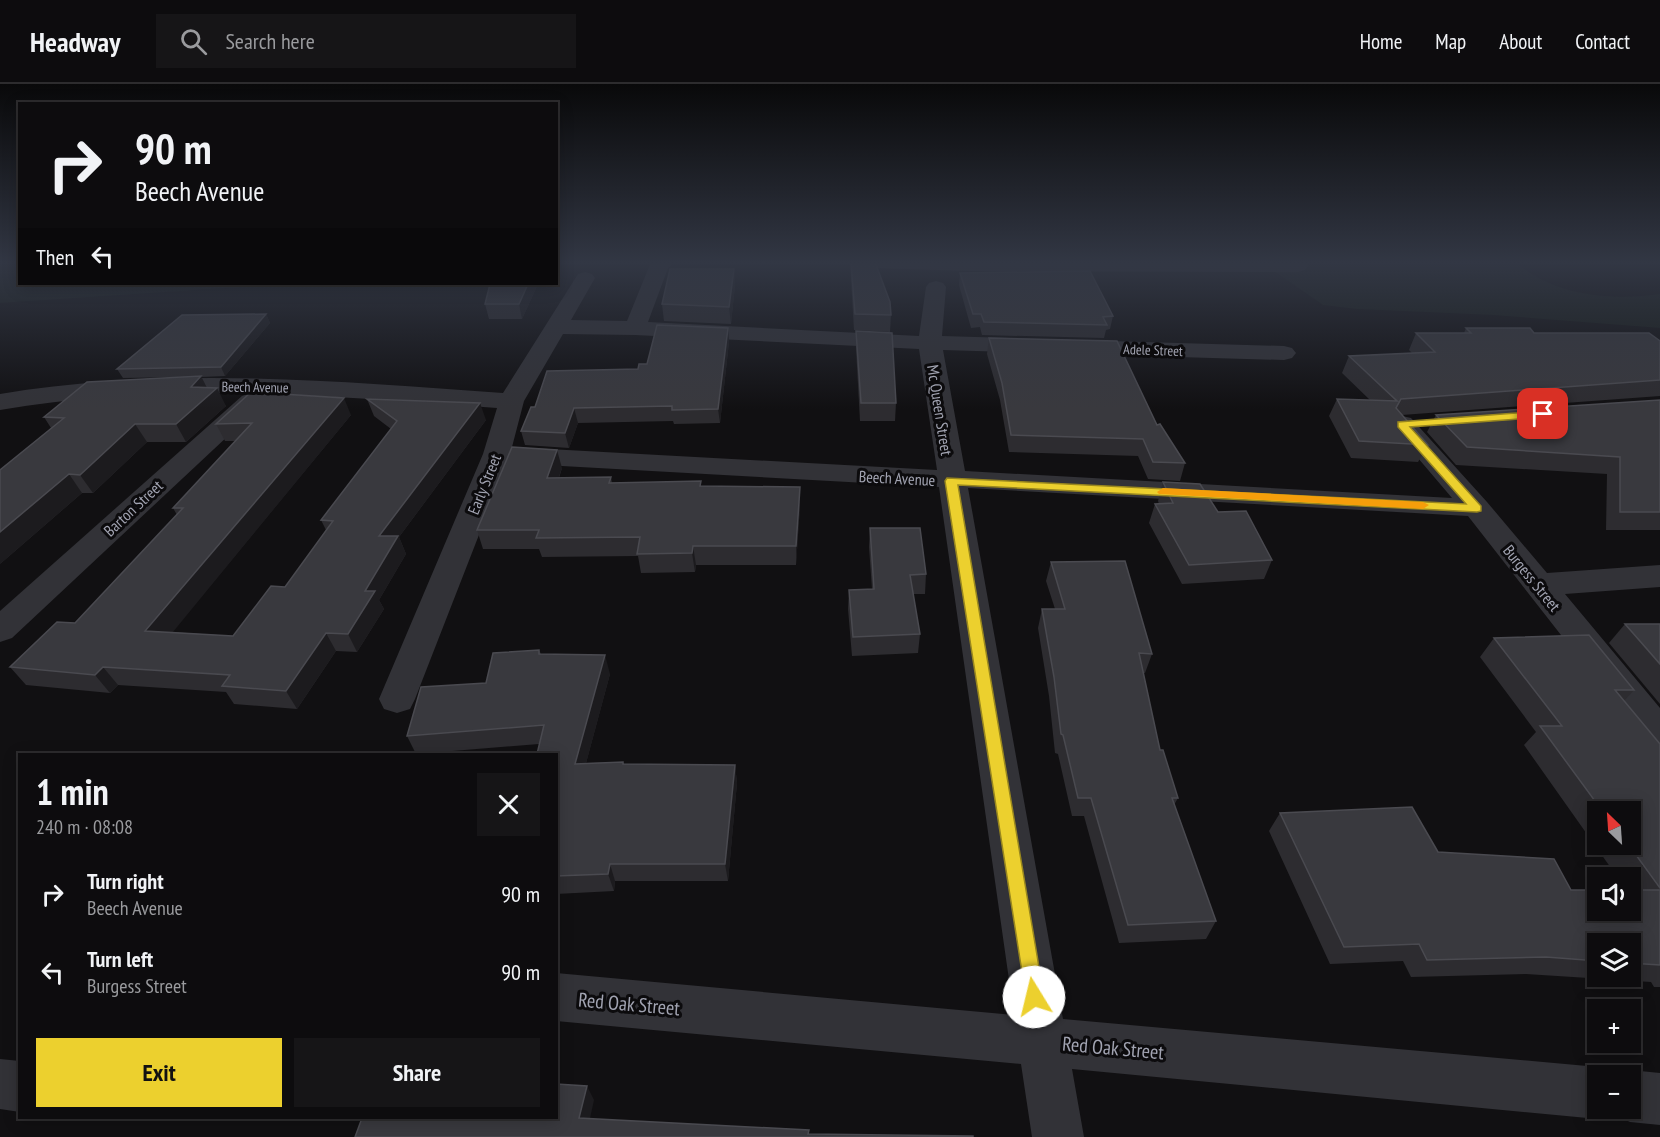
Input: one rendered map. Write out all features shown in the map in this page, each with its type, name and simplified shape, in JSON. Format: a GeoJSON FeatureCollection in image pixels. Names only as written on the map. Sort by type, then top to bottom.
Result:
{"type":"FeatureCollection","features":[{"type":"Feature","properties":{"kind":"street","name":"Early Street"},"geometry":{"type":"LineString","coordinates":[[397,699],[496,454],[512,402],[565,311]]}},
{"type":"Feature","properties":{"kind":"street"},"geometry":{"type":"LineString","coordinates":[[634,328],[641,311]]}},
{"type":"Feature","properties":{"kind":"street","name":"Mc Queen Street"},"geometry":{"type":"LineString","coordinates":[[933,311],[930,344],[1058,1137]]}},
{"type":"Feature","properties":{"kind":"street","name":"Adele Street"},"geometry":{"type":"LineString","coordinates":[[555,327],[634,328],[930,344],[1284,353]]}},
{"type":"Feature","properties":{"kind":"street","name":"Beech Avenue"},"geometry":{"type":"LineString","coordinates":[[0,402],[74,391],[160,386],[267,386],[512,402]]}},
{"type":"Feature","properties":{"kind":"street","name":"Barton Street"},"geometry":{"type":"LineString","coordinates":[[0,630],[267,386]]}},
{"type":"Feature","properties":{"kind":"street","name":"Burgess Street"},"geometry":{"type":"LineString","coordinates":[[1437,422],[1402,424],[1477,508],[1537,585],[1660,734]]}},
{"type":"Feature","properties":{"kind":"street","name":"Beech Avenue"},"geometry":{"type":"LineString","coordinates":[[496,454],[951,481],[1477,508]]}},
{"type":"Feature","properties":{"kind":"street"},"geometry":{"type":"LineString","coordinates":[[1537,585],[1660,576]]}},
{"type":"Feature","properties":{"kind":"street","name":"Red Oak Street"},"geometry":{"type":"LineString","coordinates":[[558,998],[1587,1092]]}},
{"type":"Feature","properties":{"kind":"street"},"geometry":{"type":"LineString","coordinates":[[0,1084],[18,1087]]}},
{"type":"Feature","properties":{"kind":"street"},"geometry":{"type":"LineString","coordinates":[[1641,1097],[1660,1099]]}},
{"type":"Feature","properties":{"kind":"shaded area"},"geometry":{"type":"Polygon","coordinates":[[[1406,311],[1660,311],[1660,328],[1493,315],[1406,311]]]}},
{"type":"Feature","properties":{"kind":"building"},"geometry":{"type":"Polygon","coordinates":[[[855,311],[891,311],[891,315],[855,314],[855,311]]]}},
{"type":"Feature","properties":{"kind":"building"},"geometry":{"type":"Polygon","coordinates":[[[972,311],[1111,311],[1113,316],[1103,317],[1107,325],[984,322],[981,314],[973,314],[972,311]]]}},
{"type":"Feature","properties":{"kind":"building"},"geometry":{"type":"Polygon","coordinates":[[[266,314],[221,367],[117,369],[182,315],[266,314]]]}},
{"type":"Feature","properties":{"kind":"building"},"geometry":{"type":"Polygon","coordinates":[[[657,325],[728,328],[718,409],[672,410],[672,406],[574,408],[565,433],[521,431],[531,407],[535,407],[547,371],[638,369],[639,364],[647,364],[657,325]]]}},
{"type":"Feature","properties":{"kind":"building"},"geometry":{"type":"Polygon","coordinates":[[[1466,328],[1530,328],[1534,333],[1649,333],[1660,341],[1660,380],[1401,399],[1396,408],[1428,445],[1359,441],[1337,399],[1397,401],[1349,356],[1435,352],[1416,333],[1471,333],[1466,328]]]}},
{"type":"Feature","properties":{"kind":"building"},"geometry":{"type":"Polygon","coordinates":[[[856,331],[892,333],[896,403],[861,403],[856,331]]]}},
{"type":"Feature","properties":{"kind":"building"},"geometry":{"type":"Polygon","coordinates":[[[989,338],[1117,341],[1157,425],[1160,424],[1185,463],[1153,462],[1143,439],[1011,435],[1002,383],[989,338]]]}},
{"type":"Feature","properties":{"kind":"building"},"geometry":{"type":"Polygon","coordinates":[[[201,376],[191,387],[217,388],[176,424],[135,424],[80,475],[69,474],[0,532],[0,470],[64,418],[44,417],[87,382],[201,376]]]}},
{"type":"Feature","properties":{"kind":"building"},"geometry":{"type":"Polygon","coordinates":[[[251,392],[344,398],[145,631],[233,636],[271,586],[285,587],[333,521],[321,520],[397,421],[367,399],[480,403],[379,536],[398,536],[365,591],[375,591],[348,634],[326,633],[286,691],[222,686],[230,675],[103,667],[95,675],[10,667],[57,622],[75,623],[183,508],[173,508],[252,423],[216,424],[251,392]]]}},
{"type":"Feature","properties":{"kind":"building"},"geometry":{"type":"Polygon","coordinates":[[[1660,400],[1660,512],[1620,512],[1620,457],[1467,447],[1436,415],[1660,400]]]}},
{"type":"Feature","properties":{"kind":"building"},"geometry":{"type":"Polygon","coordinates":[[[512,447],[557,450],[547,478],[611,477],[609,483],[701,481],[700,486],[800,487],[796,546],[693,546],[692,553],[637,554],[640,537],[536,538],[539,530],[477,530],[512,447]]]}},
{"type":"Feature","properties":{"kind":"building"},"geometry":{"type":"Polygon","coordinates":[[[1163,482],[1200,484],[1218,512],[1246,511],[1272,560],[1189,565],[1155,504],[1173,503],[1163,482]]]}},
{"type":"Feature","properties":{"kind":"building"},"geometry":{"type":"Polygon","coordinates":[[[870,528],[920,528],[926,574],[910,575],[920,634],[853,637],[849,590],[874,589],[870,528]]]}},
{"type":"Feature","properties":{"kind":"building"},"geometry":{"type":"Polygon","coordinates":[[[1125,561],[1152,654],[1139,653],[1160,750],[1163,750],[1178,798],[1172,798],[1216,921],[1128,925],[1091,798],[1078,798],[1061,734],[1042,609],[1065,609],[1051,562],[1125,561]]]}},
{"type":"Feature","properties":{"kind":"building"},"geometry":{"type":"Polygon","coordinates":[[[1625,624],[1660,624],[1660,664],[1625,624]]]}},
{"type":"Feature","properties":{"kind":"building"},"geometry":{"type":"Polygon","coordinates":[[[1589,635],[1634,690],[1615,690],[1660,744],[1660,888],[1636,855],[1641,855],[1641,801],[1595,801],[1540,726],[1562,726],[1494,638],[1589,635]]]}},
{"type":"Feature","properties":{"kind":"building"},"geometry":{"type":"Polygon","coordinates":[[[539,650],[539,654],[605,655],[575,764],[623,762],[623,764],[735,765],[725,864],[610,864],[608,874],[558,876],[558,753],[537,753],[544,725],[407,736],[421,687],[486,683],[493,653],[539,650]]]}},
{"type":"Feature","properties":{"kind":"building"},"geometry":{"type":"Polygon","coordinates":[[[1412,807],[1438,852],[1554,859],[1571,890],[1587,890],[1587,921],[1641,921],[1641,890],[1660,890],[1660,965],[1641,964],[1641,933],[1587,933],[1587,960],[1546,957],[1427,960],[1419,944],[1344,947],[1280,813],[1412,807]]]}},
{"type":"Feature","properties":{"kind":"building"},"geometry":{"type":"Polygon","coordinates":[[[558,1084],[587,1086],[579,1118],[809,1130],[808,1134],[973,1136],[973,1137],[355,1137],[362,1119],[558,1119],[558,1084]]]}},
{"type":"Feature","properties":{"kind":"slow traffic"},"geometry":{"type":"LineString","coordinates":[[1163,492],[1423,505]]}},
{"type":"Feature","properties":{"kind":"route"},"geometry":{"type":"LineString","coordinates":[[1034,997],[951,481],[1477,508],[1402,424],[1543,414]]}}]}
